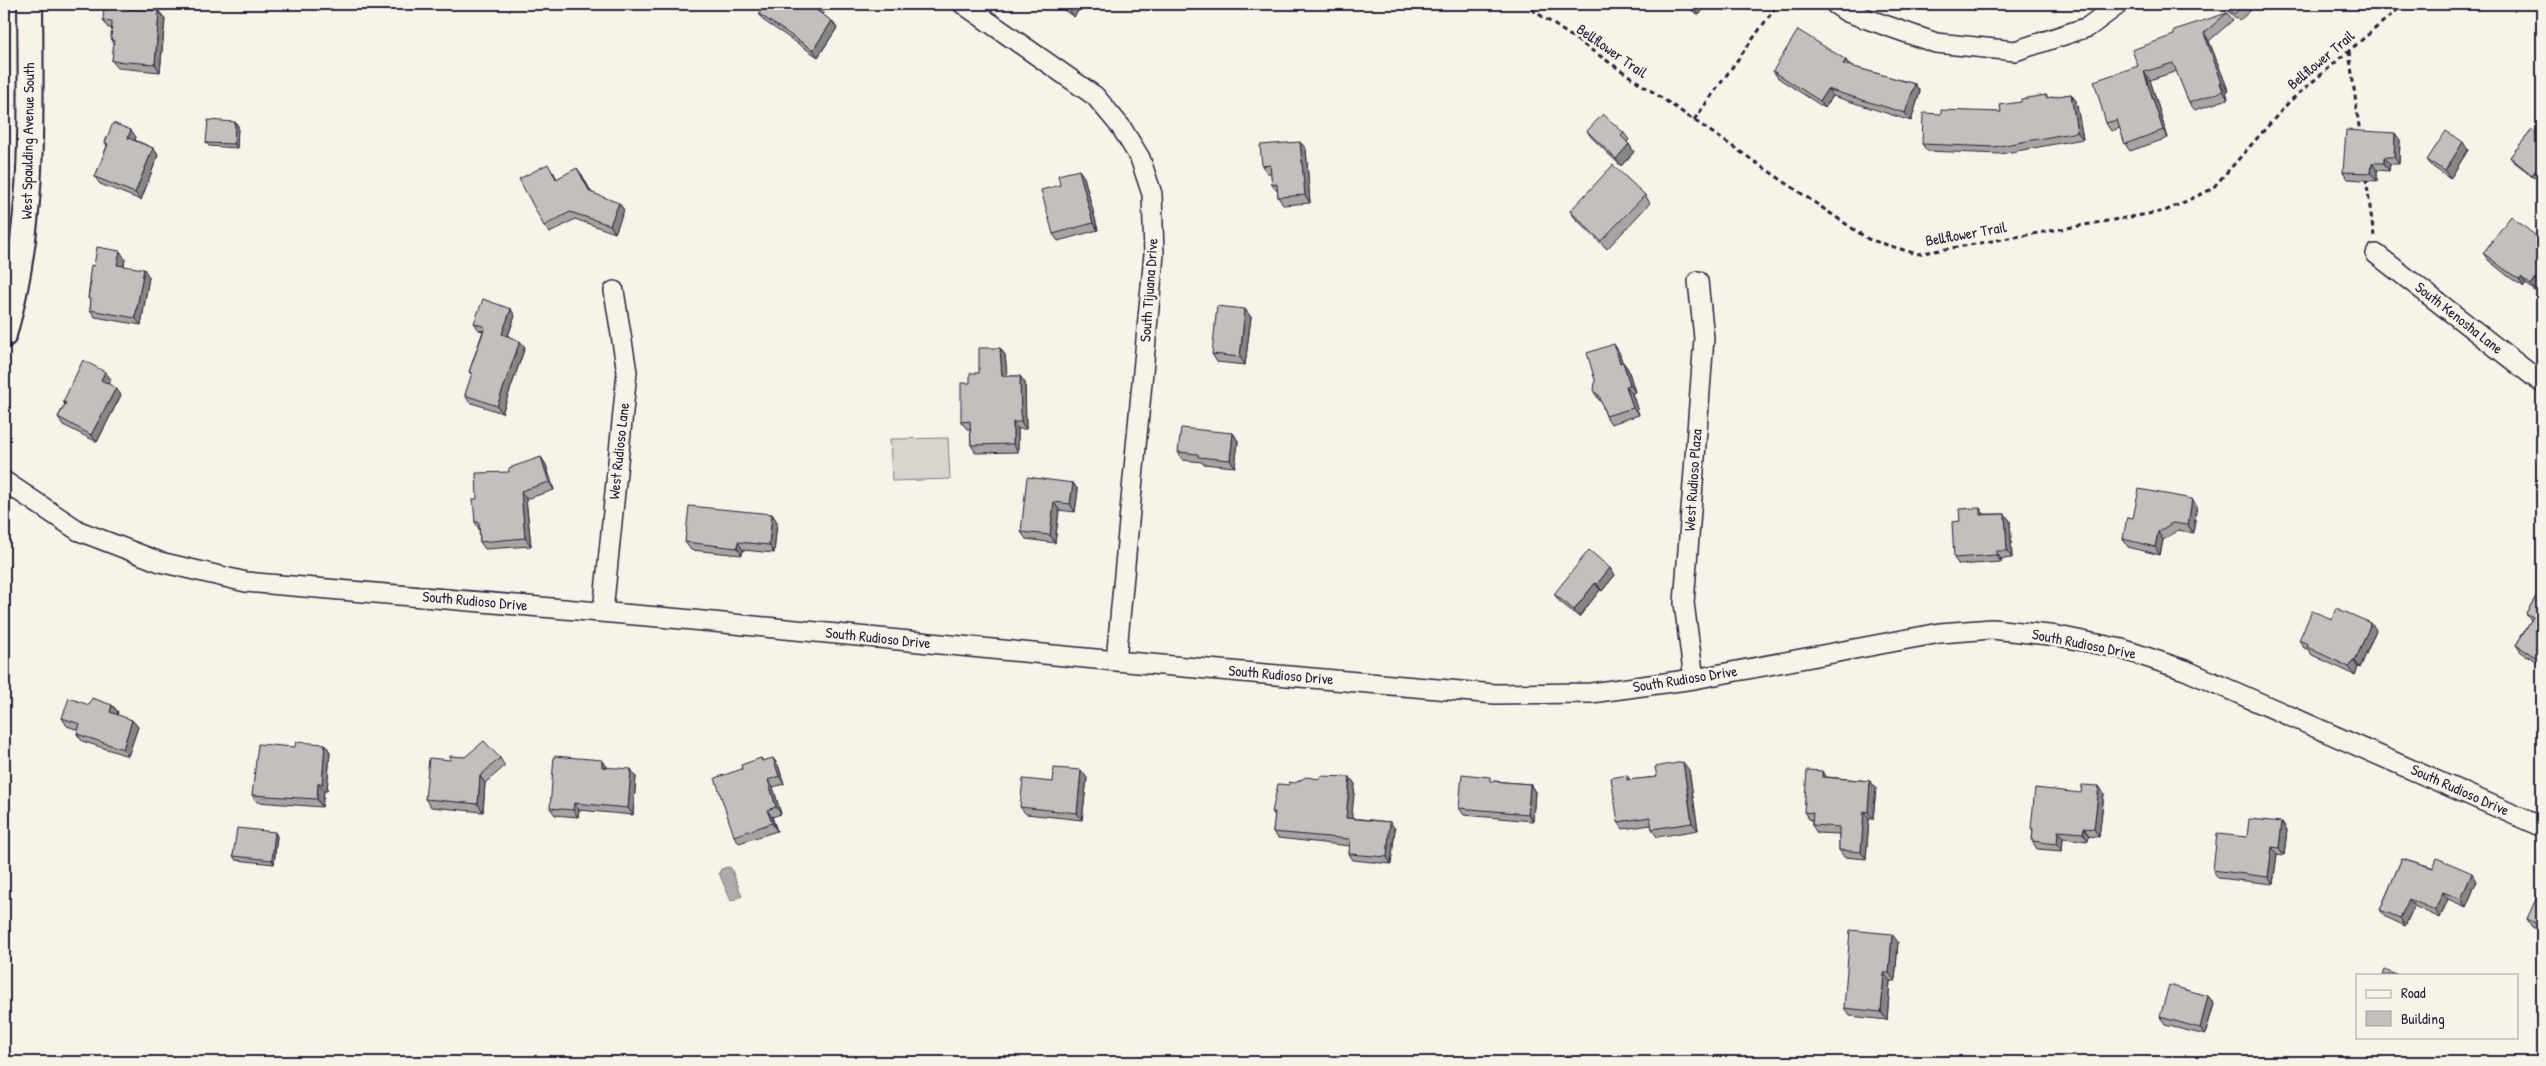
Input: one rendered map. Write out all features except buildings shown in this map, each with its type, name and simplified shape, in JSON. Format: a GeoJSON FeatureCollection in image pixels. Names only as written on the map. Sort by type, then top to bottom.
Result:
{"type":"FeatureCollection","features":[{"type":"Feature","properties":{"kind":"street","name":"West Spaulding Avenue South"},"geometry":{"type":"LineString","coordinates":[[4,335],[8,306],[26,231],[30,167],[30,4]]}},
{"type":"Feature","properties":{"kind":"street","name":"South Tijuana Drive"},"geometry":{"type":"LineString","coordinates":[[963,4],[1095,96],[1122,127],[1140,158],[1152,194],[1154,254],[1116,661]]}},
{"type":"Feature","properties":{"kind":"street"},"geometry":{"type":"LineString","coordinates":[[1835,4],[1847,12],[1936,43],[2015,51],[2088,27],[2118,4]]}},
{"type":"Feature","properties":{"kind":"street","name":"South Kenosha Lane"},"geometry":{"type":"LineString","coordinates":[[2376,254],[2542,383]]}},
{"type":"Feature","properties":{"kind":"street","name":"West Rudioso Plaza"},"geometry":{"type":"LineString","coordinates":[[1694,679],[1684,602],[1704,338],[1698,281]]}},
{"type":"Feature","properties":{"kind":"street","name":"West Rudioso Lane"},"geometry":{"type":"LineString","coordinates":[[603,612],[627,372],[614,291]]}},
{"type":"Feature","properties":{"kind":"street","name":"South Rudioso Drive"},"geometry":{"type":"LineString","coordinates":[[4,481],[79,531],[160,562],[246,582],[603,612],[1116,661],[1495,694],[1591,693],[1694,679],[1940,633],[1992,629],[2058,636],[2122,650],[2185,670],[2542,827]]}},
{"type":"Feature","properties":{"kind":"path","name":"Bellflower Trail"},"geometry":{"type":"LineString","coordinates":[[1524,4],[1868,239],[1917,254],[2164,211],[2212,188],[2290,101],[2404,4]]}},
{"type":"Feature","properties":{"kind":"path"},"geometry":{"type":"LineString","coordinates":[[1694,120],[1778,4]]}},
{"type":"Feature","properties":{"kind":"path"},"geometry":{"type":"LineString","coordinates":[[2349,51],[2361,138]]}},
{"type":"Feature","properties":{"kind":"path"},"geometry":{"type":"LineString","coordinates":[[2366,176],[2376,254]]}},
{"type":"Feature","properties":{"kind":"shaded area"},"geometry":{"type":"Polygon","coordinates":[[[948,438],[950,479],[892,481],[890,439],[948,438]]]}},
{"type":"Feature","properties":{"kind":"shaded area"},"geometry":{"type":"Polygon","coordinates":[[[731,868],[742,896],[731,901],[719,873],[721,869],[731,868]]]}}]}
